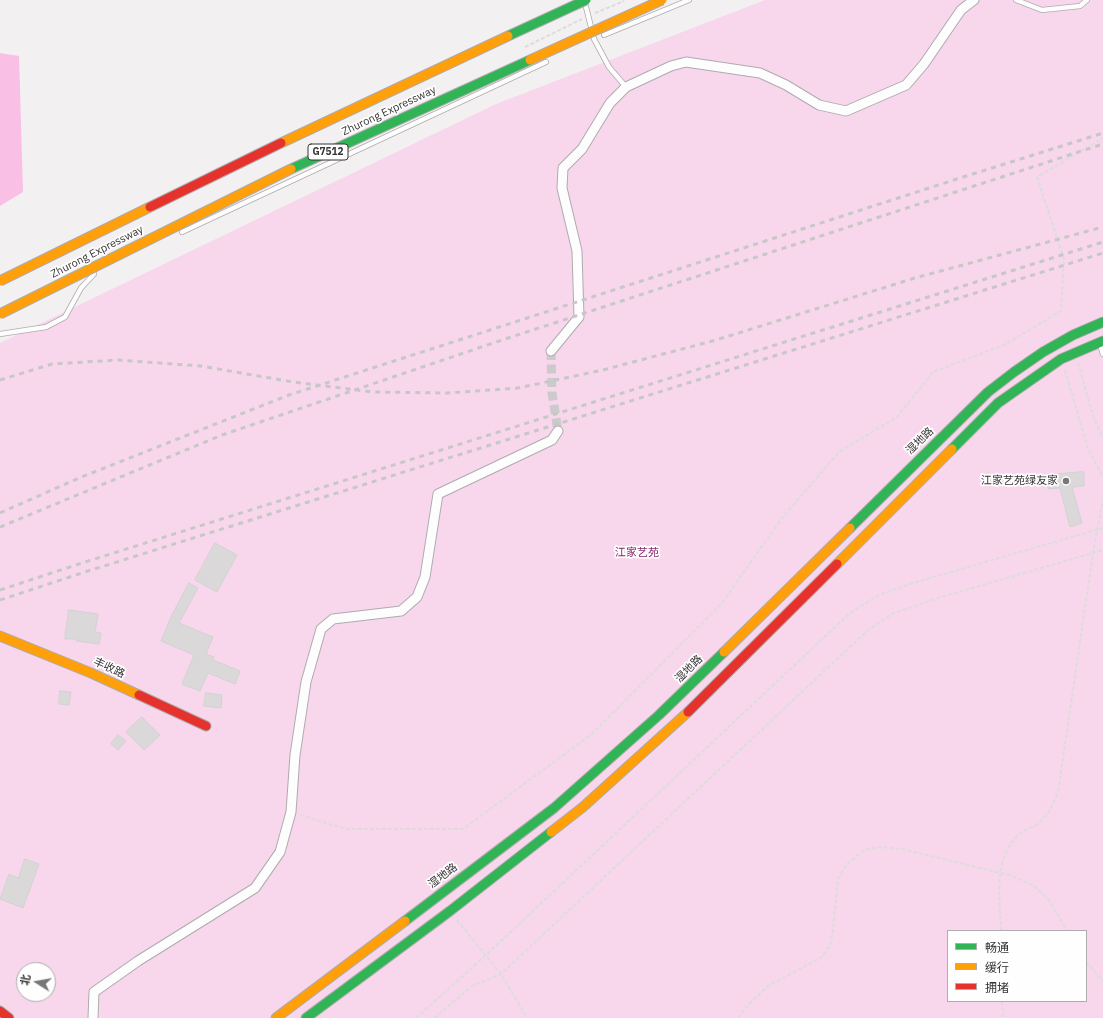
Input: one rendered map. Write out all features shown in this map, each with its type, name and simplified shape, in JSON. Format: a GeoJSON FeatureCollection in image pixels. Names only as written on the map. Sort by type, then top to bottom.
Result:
{"type":"FeatureCollection","features":[{"type":"Feature","properties":{"kind":"main road","name":"Zhurong Expressway"},"geometry":{"type":"LineString","coordinates":[[0,281],[259,152],[585,0]]}},
{"type":"Feature","properties":{"kind":"main road","name":"Zhurong Expressway"},"geometry":{"type":"LineString","coordinates":[[0,314],[281,174],[662,0]]}},
{"type":"Feature","properties":{"kind":"main road","name":"湿地路"},"geometry":{"type":"LineString","coordinates":[[276,1018],[554,808],[660,715],[988,392],[1034,359],[1084,329],[1103,322]]}},
{"type":"Feature","properties":{"kind":"main road"},"geometry":{"type":"LineString","coordinates":[[306,1018],[450,911],[583,807],[671,728],[998,403],[1061,359],[1101,341]]}},
{"type":"Feature","properties":{"kind":"main road","name":"丰收路"},"geometry":{"type":"LineString","coordinates":[[0,636],[91,673],[206,726]]}},
{"type":"Feature","properties":{"kind":"main road"},"geometry":{"type":"LineString","coordinates":[[0,1011],[9,1018]]}},
{"type":"Feature","properties":{"kind":"street"},"geometry":{"type":"LineString","coordinates":[[550,351],[579,317],[577,251],[562,188],[563,168],[582,149],[610,103],[626,87],[671,66],[686,62],[760,73],[786,85],[819,105],[846,111],[906,85],[924,64],[961,10],[974,0]]}},
{"type":"Feature","properties":{"kind":"street"},"geometry":{"type":"LineString","coordinates":[[93,1018],[94,992],[138,960],[255,888],[280,852],[291,812],[295,755],[306,682],[321,629],[333,619],[401,611],[417,596],[425,577],[438,494],[552,440],[558,431]]}},
{"type":"Feature","properties":{"kind":"lane"},"geometry":{"type":"LineString","coordinates":[[585,0],[594,39],[609,67],[626,87]]}},
{"type":"Feature","properties":{"kind":"lane"},"geometry":{"type":"LineString","coordinates":[[587,42],[689,0]]}},
{"type":"Feature","properties":{"kind":"lane"},"geometry":{"type":"LineString","coordinates":[[1016,0],[1042,10],[1080,6],[1087,0]]}},
{"type":"Feature","properties":{"kind":"lane"},"geometry":{"type":"LineString","coordinates":[[174,236],[551,59]]}},
{"type":"Feature","properties":{"kind":"lane"},"geometry":{"type":"LineString","coordinates":[[0,334],[46,327],[65,317],[80,288],[94,274],[100,271]]}},
{"type":"Feature","properties":{"kind":"lane"},"geometry":{"type":"LineString","coordinates":[[1101,341],[1103,354]]}},
{"type":"Feature","properties":{"kind":"path"},"geometry":{"type":"LineString","coordinates":[[291,812],[346,829],[463,829],[593,733],[722,603],[782,518],[839,452],[897,417],[933,372],[1004,344],[1061,311],[1064,259],[1037,178],[1103,138]]}},
{"type":"Feature","properties":{"kind":"path"},"geometry":{"type":"LineString","coordinates":[[1076,352],[1092,416],[1103,438]]}},
{"type":"Feature","properties":{"kind":"path"},"geometry":{"type":"LineString","coordinates":[[1061,359],[1088,449],[1103,477]]}},
{"type":"Feature","properties":{"kind":"path"},"geometry":{"type":"LineString","coordinates":[[1001,930],[999,873],[1008,848],[1018,835],[1036,825],[1049,812],[1058,792],[1093,553],[1103,499]]}},
{"type":"Feature","properties":{"kind":"path"},"geometry":{"type":"LineString","coordinates":[[416,1018],[485,956],[850,613],[879,595],[916,582],[1103,528]]}},
{"type":"Feature","properties":{"kind":"path"},"geometry":{"type":"LineString","coordinates":[[434,1018],[472,986],[501,974],[868,630],[892,614],[938,598],[1103,550]]}},
{"type":"Feature","properties":{"kind":"path"},"geometry":{"type":"LineString","coordinates":[[738,1018],[746,1006],[768,986],[822,957],[830,946],[838,879],[847,864],[866,849],[881,847],[902,849],[999,873],[1034,886],[1049,900],[1066,930]]}},
{"type":"Feature","properties":{"kind":"path"},"geometry":{"type":"LineString","coordinates":[[450,911],[501,974],[527,1018]]}},
{"type":"Feature","properties":{"kind":"path"},"geometry":{"type":"LineString","coordinates":[[1087,963],[1103,981]]}},
{"type":"Feature","properties":{"kind":"path"},"geometry":{"type":"LineString","coordinates":[[1002,1002],[1003,1018]]}},
{"type":"Feature","properties":{"kind":"green space","name":"江家艺苑"},"geometry":{"type":"Polygon","coordinates":[[[765,0],[1103,0],[1103,1018],[0,1018],[0,343],[496,104],[765,0]]]}},
{"type":"Feature","properties":{"kind":"shaded area"},"geometry":{"type":"Polygon","coordinates":[[[0,53],[19,56],[23,192],[0,206],[0,53]]]}},
{"type":"Feature","properties":{"kind":"building"},"geometry":{"type":"Polygon","coordinates":[[[1084,472],[1084,486],[1072,487],[1082,523],[1070,527],[1060,488],[1048,489],[1047,475],[1084,472]]]}},
{"type":"Feature","properties":{"kind":"building"},"geometry":{"type":"Polygon","coordinates":[[[215,543],[237,555],[217,592],[195,580],[215,543]]]}},
{"type":"Feature","properties":{"kind":"building"},"geometry":{"type":"Polygon","coordinates":[[[189,583],[198,588],[179,623],[213,637],[206,654],[214,657],[213,660],[240,671],[235,684],[208,673],[200,691],[182,684],[194,655],[161,641],[171,617],[189,583]]]}},
{"type":"Feature","properties":{"kind":"building"},"geometry":{"type":"Polygon","coordinates":[[[69,610],[98,614],[95,632],[101,633],[99,644],[76,641],[77,639],[65,639],[69,610]]]}},
{"type":"Feature","properties":{"kind":"building"},"geometry":{"type":"Polygon","coordinates":[[[60,691],[71,692],[69,705],[59,704],[60,691]]]}},
{"type":"Feature","properties":{"kind":"building"},"geometry":{"type":"Polygon","coordinates":[[[206,693],[222,695],[221,708],[204,706],[206,693]]]}},
{"type":"Feature","properties":{"kind":"building"},"geometry":{"type":"Polygon","coordinates":[[[142,717],[160,735],[144,750],[126,732],[142,717]]]}},
{"type":"Feature","properties":{"kind":"building"},"geometry":{"type":"Polygon","coordinates":[[[118,735],[126,741],[118,750],[111,744],[118,735]]]}},
{"type":"Feature","properties":{"kind":"building"},"geometry":{"type":"Polygon","coordinates":[[[25,859],[39,864],[23,908],[0,899],[9,874],[18,878],[25,859]]]}},
{"type":"Feature","properties":{"kind":"tunnel"},"geometry":{"type":"LineString","coordinates":[[551,351],[552,393],[558,431]]}},
{"type":"Feature","properties":{"kind":"railway"},"geometry":{"type":"LineString","coordinates":[[0,513],[79,478],[289,395],[1103,133]]}},
{"type":"Feature","properties":{"kind":"railway"},"geometry":{"type":"LineString","coordinates":[[0,527],[222,435],[502,340],[1103,144]]}},
{"type":"Feature","properties":{"kind":"railway"},"geometry":{"type":"LineString","coordinates":[[0,380],[52,364],[118,360],[201,366],[293,382],[373,392],[448,393],[518,388],[603,370],[716,340],[915,278],[1103,227]]}},
{"type":"Feature","properties":{"kind":"railway"},"geometry":{"type":"LineString","coordinates":[[0,590],[1103,242]]}},
{"type":"Feature","properties":{"kind":"railway"},"geometry":{"type":"LineString","coordinates":[[0,600],[88,571],[1103,253]]}},
{"type":"Feature","properties":{"kind":"traffic: fast"},"geometry":{"type":"LineString","coordinates":[[508,36],[586,0]]}},
{"type":"Feature","properties":{"kind":"traffic: fast"},"geometry":{"type":"LineString","coordinates":[[291,169],[530,60]]}},
{"type":"Feature","properties":{"kind":"traffic: fast"},"geometry":{"type":"LineString","coordinates":[[850,528],[988,392],[1043,352],[1073,335],[1103,322]]}},
{"type":"Feature","properties":{"kind":"traffic: fast"},"geometry":{"type":"LineString","coordinates":[[952,449],[998,403],[1061,359],[1103,341]]}},
{"type":"Feature","properties":{"kind":"traffic: fast"},"geometry":{"type":"LineString","coordinates":[[405,921],[554,808],[659,715],[724,652]]}},
{"type":"Feature","properties":{"kind":"traffic: fast"},"geometry":{"type":"LineString","coordinates":[[306,1018],[450,911],[551,832]]}},
{"type":"Feature","properties":{"kind":"traffic: slow"},"geometry":{"type":"LineString","coordinates":[[530,60],[662,0]]}},
{"type":"Feature","properties":{"kind":"traffic: slow"},"geometry":{"type":"LineString","coordinates":[[281,143],[508,36]]}},
{"type":"Feature","properties":{"kind":"traffic: slow"},"geometry":{"type":"LineString","coordinates":[[0,314],[291,169]]}},
{"type":"Feature","properties":{"kind":"traffic: slow"},"geometry":{"type":"LineString","coordinates":[[0,281],[150,207]]}},
{"type":"Feature","properties":{"kind":"traffic: slow"},"geometry":{"type":"LineString","coordinates":[[837,564],[952,449]]}},
{"type":"Feature","properties":{"kind":"traffic: slow"},"geometry":{"type":"LineString","coordinates":[[724,652],[850,528]]}},
{"type":"Feature","properties":{"kind":"traffic: slow"},"geometry":{"type":"LineString","coordinates":[[0,636],[91,673],[139,695]]}},
{"type":"Feature","properties":{"kind":"traffic: slow"},"geometry":{"type":"LineString","coordinates":[[551,832],[583,807],[688,712]]}},
{"type":"Feature","properties":{"kind":"traffic: slow"},"geometry":{"type":"LineString","coordinates":[[276,1018],[405,921]]}},
{"type":"Feature","properties":{"kind":"traffic: jam"},"geometry":{"type":"LineString","coordinates":[[150,207],[281,143]]}},
{"type":"Feature","properties":{"kind":"traffic: jam"},"geometry":{"type":"LineString","coordinates":[[688,712],[837,564]]}},
{"type":"Feature","properties":{"kind":"traffic: jam"},"geometry":{"type":"LineString","coordinates":[[139,695],[206,726]]}},
{"type":"Feature","properties":{"kind":"traffic: jam"},"geometry":{"type":"LineString","coordinates":[[0,1011],[9,1018]]}},
{"type":"Feature","properties":{"kind":"place","name":"江家艺苑绿友家"},"geometry":{"type":"Point","coordinates":[1066,481]}}]}
